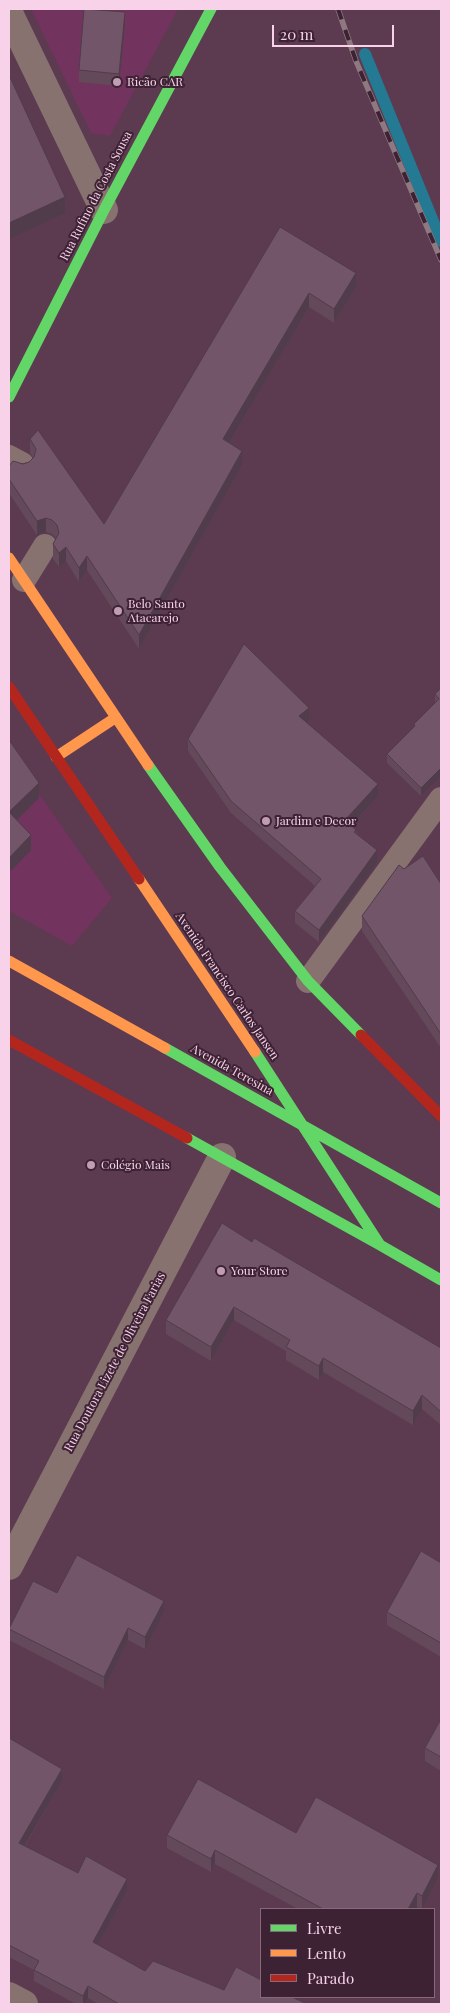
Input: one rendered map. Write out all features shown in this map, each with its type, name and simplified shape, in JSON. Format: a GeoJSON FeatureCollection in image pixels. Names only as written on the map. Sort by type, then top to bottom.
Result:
{"type":"FeatureCollection","features":[{"type":"Feature","properties":{"kind":"main road","name":"Rua Rufino da Costa Sousa"},"geometry":{"type":"LineString","coordinates":[[9,398],[104,210],[211,9]]}},
{"type":"Feature","properties":{"kind":"main road"},"geometry":{"type":"LineString","coordinates":[[9,558],[115,718],[220,867],[308,981],[441,1116]]}},
{"type":"Feature","properties":{"kind":"main road","name":"Avenida Francisco Carlos Jansen"},"geometry":{"type":"LineString","coordinates":[[9,686],[232,1016],[380,1245],[441,1280]]}},
{"type":"Feature","properties":{"kind":"main road"},"geometry":{"type":"LineString","coordinates":[[56,757],[115,718]]}},
{"type":"Feature","properties":{"kind":"main road","name":"Avenida Teresina"},"geometry":{"type":"LineString","coordinates":[[9,961],[441,1203]]}},
{"type":"Feature","properties":{"kind":"main road"},"geometry":{"type":"LineString","coordinates":[[9,1040],[380,1245]]}},
{"type":"Feature","properties":{"kind":"street"},"geometry":{"type":"LineString","coordinates":[[9,13],[104,210]]}},
{"type":"Feature","properties":{"kind":"street","name":"Rua Doutora Lizete de Oliveira Farias"},"geometry":{"type":"LineString","coordinates":[[9,1566],[222,1157]]}},
{"type":"Feature","properties":{"kind":"street"},"geometry":{"type":"LineString","coordinates":[[9,1996],[24,2004]]}},
{"type":"Feature","properties":{"kind":"lane"},"geometry":{"type":"LineString","coordinates":[[24,580],[45,546]]}},
{"type":"Feature","properties":{"kind":"lane"},"geometry":{"type":"LineString","coordinates":[[308,981],[441,799]]}},
{"type":"Feature","properties":{"kind":"shaded area"},"geometry":{"type":"Polygon","coordinates":[[[31,9],[178,9],[110,136],[91,133],[31,9]]]}},
{"type":"Feature","properties":{"kind":"shaded area"},"geometry":{"type":"Polygon","coordinates":[[[9,751],[112,898],[72,946],[9,911],[9,751]]]}},
{"type":"Feature","properties":{"kind":"building"},"geometry":{"type":"Polygon","coordinates":[[[84,9],[125,12],[119,74],[79,70],[84,9]]]}},
{"type":"Feature","properties":{"kind":"building"},"geometry":{"type":"Polygon","coordinates":[[[9,75],[65,197],[9,223],[9,75]]]}},
{"type":"Feature","properties":{"kind":"building"},"geometry":{"type":"Polygon","coordinates":[[[280,227],[356,273],[334,309],[309,293],[223,439],[242,451],[139,635],[87,556],[79,568],[66,547],[59,553],[53,544],[59,533],[57,525],[52,520],[46,518],[37,521],[9,479],[9,466],[13,461],[23,464],[29,462],[34,457],[36,449],[30,439],[38,430],[104,524],[280,227]]]}},
{"type":"Feature","properties":{"kind":"building"},"geometry":{"type":"Polygon","coordinates":[[[244,644],[309,708],[299,716],[378,784],[345,820],[356,830],[354,832],[377,850],[319,930],[295,911],[321,879],[231,801],[188,739],[244,644]]]}},
{"type":"Feature","properties":{"kind":"building"},"geometry":{"type":"Polygon","coordinates":[[[441,688],[441,768],[421,788],[387,754],[439,699],[435,694],[441,688]]]}},
{"type":"Feature","properties":{"kind":"building"},"geometry":{"type":"Polygon","coordinates":[[[9,740],[39,783],[9,812],[9,740]]]}},
{"type":"Feature","properties":{"kind":"building"},"geometry":{"type":"Polygon","coordinates":[[[9,812],[31,835],[9,858],[9,812]]]}},
{"type":"Feature","properties":{"kind":"building"},"geometry":{"type":"Polygon","coordinates":[[[423,856],[441,884],[441,1034],[362,916],[399,865],[404,869],[423,856]]]}},
{"type":"Feature","properties":{"kind":"building"},"geometry":{"type":"Polygon","coordinates":[[[222,1223],[252,1242],[254,1238],[441,1348],[441,1412],[422,1395],[413,1411],[323,1358],[319,1366],[286,1347],[290,1340],[234,1307],[211,1347],[166,1320],[222,1223]]]}},
{"type":"Feature","properties":{"kind":"building"},"geometry":{"type":"Polygon","coordinates":[[[421,1551],[441,1563],[441,1643],[387,1612],[421,1551]]]}},
{"type":"Feature","properties":{"kind":"building"},"geometry":{"type":"Polygon","coordinates":[[[77,1555],[164,1601],[145,1637],[128,1628],[104,1677],[9,1629],[33,1581],[57,1593],[77,1555]]]}},
{"type":"Feature","properties":{"kind":"building"},"geometry":{"type":"Polygon","coordinates":[[[441,1719],[441,1757],[425,1748],[441,1719]]]}},
{"type":"Feature","properties":{"kind":"building"},"geometry":{"type":"Polygon","coordinates":[[[9,1738],[62,1769],[19,1843],[78,1873],[86,1856],[127,1879],[93,1942],[145,1971],[153,1961],[224,1990],[236,1967],[260,1979],[260,1998],[294,1998],[307,2004],[119,2004],[88,1986],[83,1996],[34,1970],[39,1961],[9,1945],[9,1738]]]}},
{"type":"Feature","properties":{"kind":"building"},"geometry":{"type":"Polygon","coordinates":[[[198,1779],[296,1833],[316,1797],[438,1865],[422,1896],[417,1893],[409,1908],[321,1908],[215,1850],[211,1859],[167,1835],[198,1779]]]}},
{"type":"Feature","properties":{"kind":"waterway"},"geometry":{"type":"LineString","coordinates":[[365,54],[441,241]]}},
{"type":"Feature","properties":{"kind":"railway"},"geometry":{"type":"LineString","coordinates":[[338,9],[356,61],[441,260]]}},
{"type":"Feature","properties":{"kind":"traffic: fast"},"geometry":{"type":"LineString","coordinates":[[9,397],[104,210],[211,9]]}},
{"type":"Feature","properties":{"kind":"traffic: fast"},"geometry":{"type":"LineString","coordinates":[[148,765],[220,867],[308,981],[361,1035]]}},
{"type":"Feature","properties":{"kind":"traffic: fast"},"geometry":{"type":"LineString","coordinates":[[165,1048],[441,1203]]}},
{"type":"Feature","properties":{"kind":"traffic: fast"},"geometry":{"type":"LineString","coordinates":[[255,1052],[380,1245],[441,1280]]}},
{"type":"Feature","properties":{"kind":"traffic: fast"},"geometry":{"type":"LineString","coordinates":[[187,1138],[380,1245]]}},
{"type":"Feature","properties":{"kind":"traffic: slow"},"geometry":{"type":"LineString","coordinates":[[9,558],[148,765]]}},
{"type":"Feature","properties":{"kind":"traffic: slow"},"geometry":{"type":"LineString","coordinates":[[56,757],[115,718]]}},
{"type":"Feature","properties":{"kind":"traffic: slow"},"geometry":{"type":"LineString","coordinates":[[139,879],[255,1052]]}},
{"type":"Feature","properties":{"kind":"traffic: slow"},"geometry":{"type":"LineString","coordinates":[[9,961],[165,1048]]}},
{"type":"Feature","properties":{"kind":"traffic: jam"},"geometry":{"type":"LineString","coordinates":[[9,687],[139,879]]}},
{"type":"Feature","properties":{"kind":"traffic: jam"},"geometry":{"type":"LineString","coordinates":[[361,1035],[441,1116]]}},
{"type":"Feature","properties":{"kind":"traffic: jam"},"geometry":{"type":"LineString","coordinates":[[9,1040],[187,1138]]}},
{"type":"Feature","properties":{"kind":"place","name":"Ricão CAR"},"geometry":{"type":"Point","coordinates":[117,82]}},
{"type":"Feature","properties":{"kind":"place","name":"Belo Santo Atacarejo"},"geometry":{"type":"Point","coordinates":[118,611]}},
{"type":"Feature","properties":{"kind":"place","name":"Jardim e Decor"},"geometry":{"type":"Point","coordinates":[266,821]}},
{"type":"Feature","properties":{"kind":"place","name":"Colégio Mais"},"geometry":{"type":"Point","coordinates":[91,1165]}},
{"type":"Feature","properties":{"kind":"place","name":"Your Store"},"geometry":{"type":"Point","coordinates":[221,1271]}}]}
